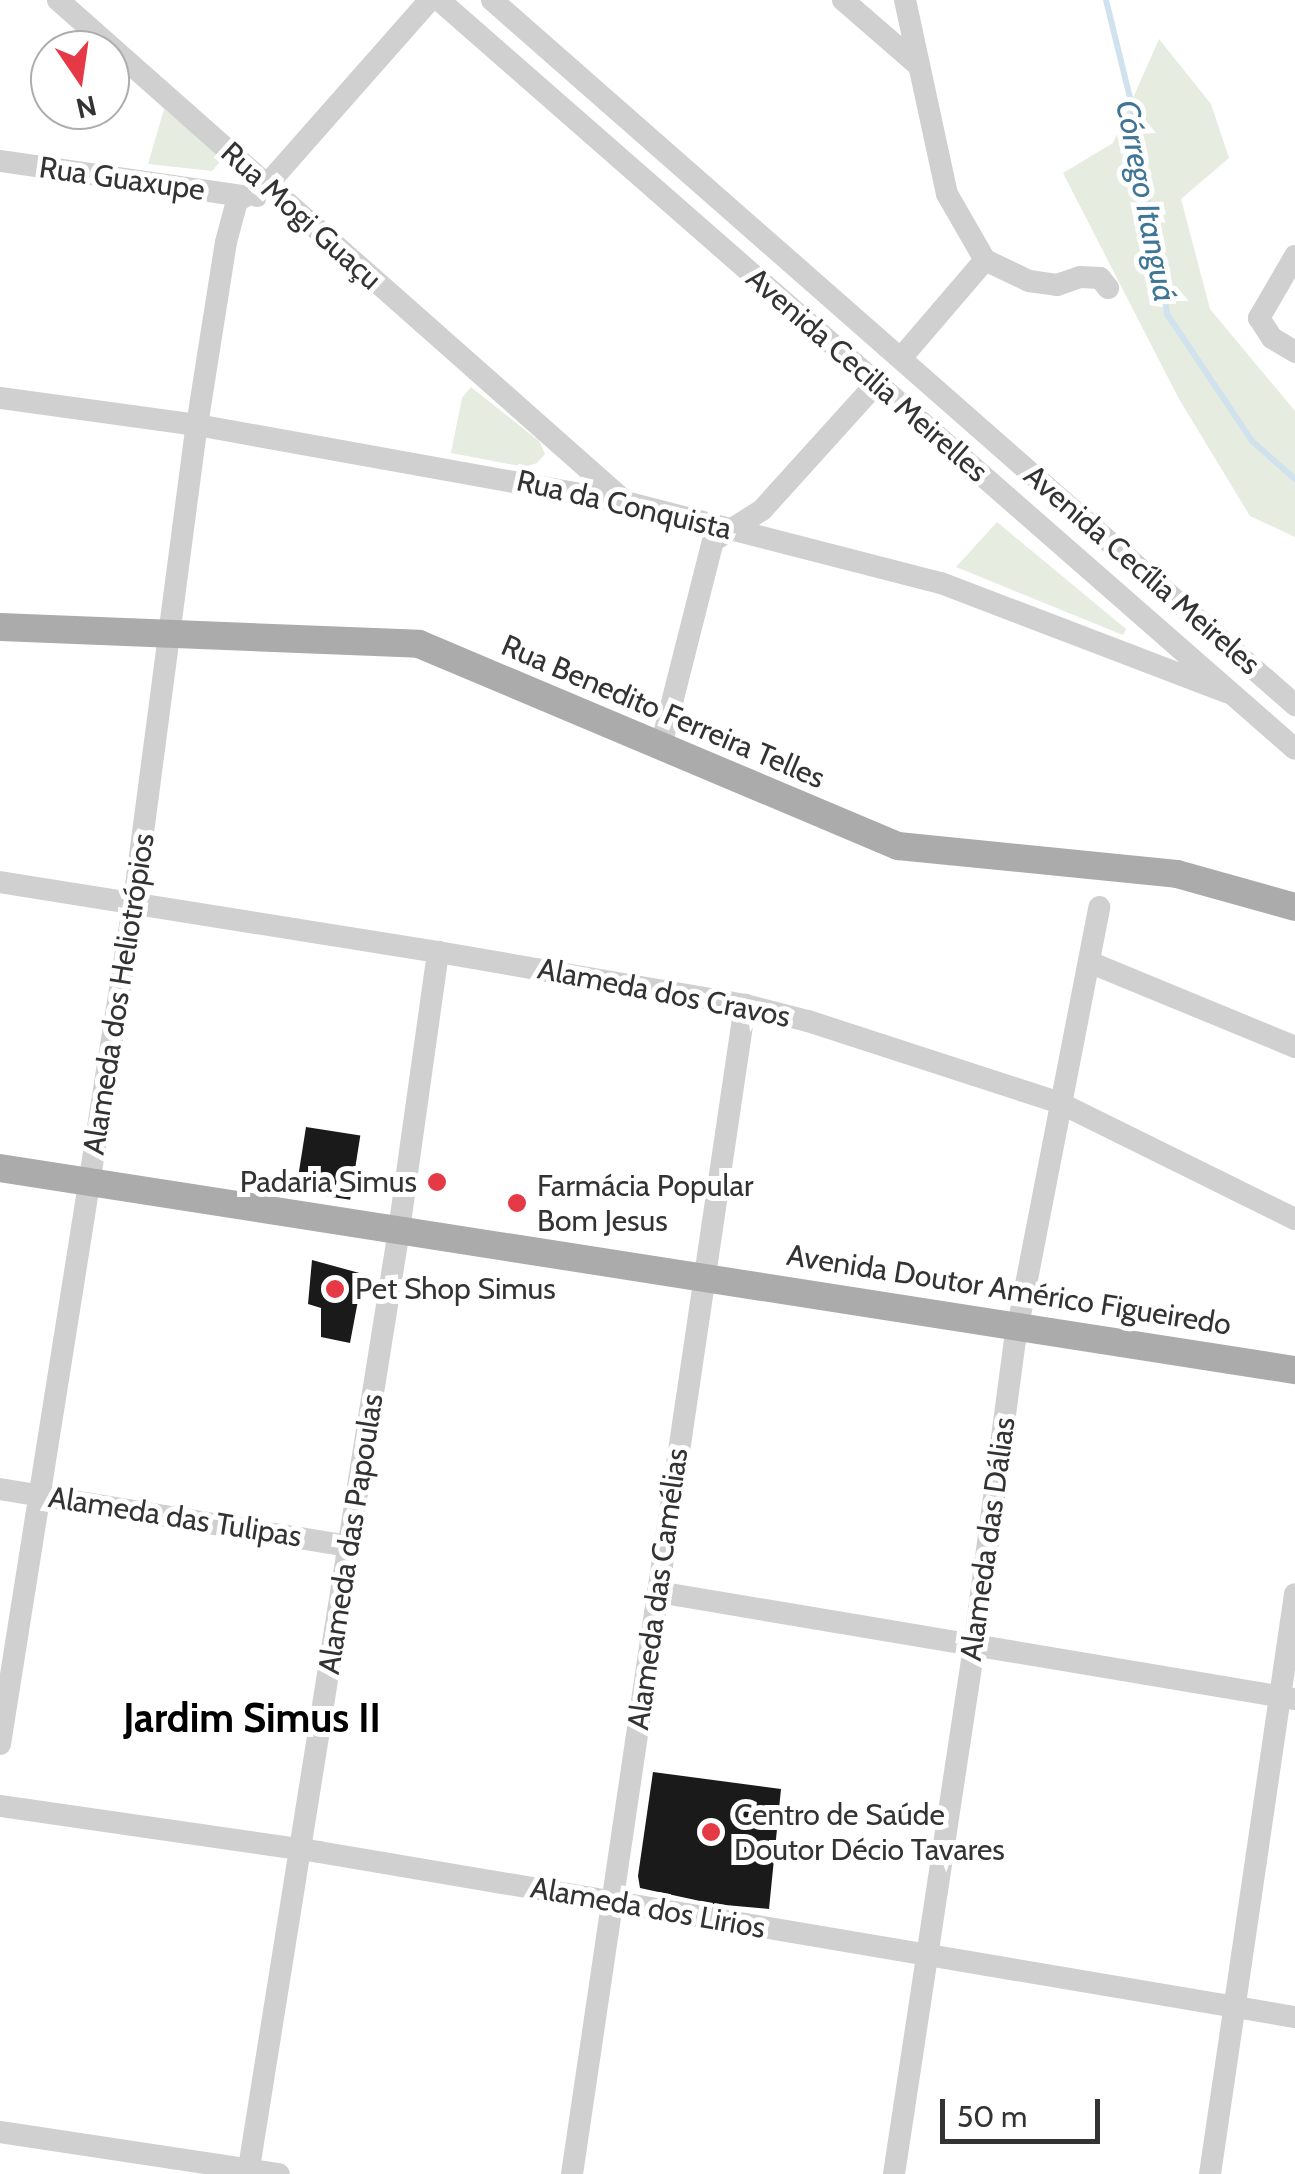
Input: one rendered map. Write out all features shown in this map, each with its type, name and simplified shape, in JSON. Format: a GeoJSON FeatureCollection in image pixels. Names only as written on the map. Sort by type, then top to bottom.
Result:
{"type":"FeatureCollection","features":[{"type":"Feature","properties":{"kind":"main road","name":"Rua Benedito Ferreira Telles"},"geometry":{"type":"LineString","coordinates":[[0,627],[419,644],[898,846],[1176,874],[1295,907]]}},
{"type":"Feature","properties":{"kind":"main road","name":"Avenida Doutor Américo Figueiredo"},"geometry":{"type":"LineString","coordinates":[[0,1168],[1295,1370]]}},
{"type":"Feature","properties":{"kind":"street","name":"Rua Mogi Guaçu"},"geometry":{"type":"LineString","coordinates":[[58,0],[626,502]]}},
{"type":"Feature","properties":{"kind":"street","name":"Alameda dos Heliotrópios"},"geometry":{"type":"LineString","coordinates":[[226,242],[243,210],[430,0]]}},
{"type":"Feature","properties":{"kind":"street","name":"Avenida Cecilia Meirelles"},"geometry":{"type":"LineString","coordinates":[[440,0],[1295,749]]}},
{"type":"Feature","properties":{"kind":"street","name":"Avenida Cecília Meireles"},"geometry":{"type":"LineString","coordinates":[[492,0],[1295,705]]}},
{"type":"Feature","properties":{"kind":"street"},"geometry":{"type":"LineString","coordinates":[[844,0],[918,65]]}},
{"type":"Feature","properties":{"kind":"street"},"geometry":{"type":"LineString","coordinates":[[905,0],[947,194],[985,260],[1029,281],[1057,284],[1100,278],[1108,288]]}},
{"type":"Feature","properties":{"kind":"street","name":"Rua Guaxupe"},"geometry":{"type":"LineString","coordinates":[[0,161],[244,196]]}},
{"type":"Feature","properties":{"kind":"street","name":"Alameda dos Heliotrópios"},"geometry":{"type":"LineString","coordinates":[[0,1744],[134,900],[197,425],[226,242],[232,209],[244,196],[268,184]]}},
{"type":"Feature","properties":{"kind":"street"},"geometry":{"type":"LineString","coordinates":[[1295,256],[1259,318],[1272,338],[1295,352]]}},
{"type":"Feature","properties":{"kind":"street"},"geometry":{"type":"LineString","coordinates":[[900,358],[985,260]]}},
{"type":"Feature","properties":{"kind":"street"},"geometry":{"type":"LineString","coordinates":[[661,746],[713,540],[762,510],[876,384]]}},
{"type":"Feature","properties":{"kind":"street","name":"Rua da Conquista"},"geometry":{"type":"LineString","coordinates":[[0,398],[197,425],[626,502],[941,583],[1227,692]]}},
{"type":"Feature","properties":{"kind":"street"},"geometry":{"type":"LineString","coordinates":[[543,432],[557,462],[554,487]]}},
{"type":"Feature","properties":{"kind":"street","name":"Alameda dos Cravos"},"geometry":{"type":"LineString","coordinates":[[0,882],[134,900],[745,1005],[1060,1103],[1295,1220]]}},
{"type":"Feature","properties":{"kind":"street","name":"Alameda das Dálias"},"geometry":{"type":"LineString","coordinates":[[894,2174],[930,1956],[1018,1324],[1099,907]]}},
{"type":"Feature","properties":{"kind":"street","name":"Alameda das Papoulas"},"geometry":{"type":"LineString","coordinates":[[248,2172],[400,1230],[438,952]]}},
{"type":"Feature","properties":{"kind":"street"},"geometry":{"type":"LineString","coordinates":[[1089,962],[1295,1047]]}},
{"type":"Feature","properties":{"kind":"street","name":"Alameda das Camélias"},"geometry":{"type":"LineString","coordinates":[[572,2174],[745,1005]]}},
{"type":"Feature","properties":{"kind":"street","name":"Alameda das Tulipas"},"geometry":{"type":"LineString","coordinates":[[0,1489],[349,1546]]}},
{"type":"Feature","properties":{"kind":"street"},"geometry":{"type":"LineString","coordinates":[[658,1592],[1288,1698]]}},
{"type":"Feature","properties":{"kind":"street"},"geometry":{"type":"LineString","coordinates":[[1210,2174],[1288,1698],[1295,1594]]}},
{"type":"Feature","properties":{"kind":"street","name":"Alameda dos Lirios"},"geometry":{"type":"LineString","coordinates":[[0,1806],[301,1849],[1295,2018]]}},
{"type":"Feature","properties":{"kind":"street"},"geometry":{"type":"LineString","coordinates":[[0,2132],[280,2174]]}},
{"type":"Feature","properties":{"kind":"shaded area"},"geometry":{"type":"Polygon","coordinates":[[[1159,39],[1211,104],[1229,158],[1181,199],[1210,309],[1295,411],[1295,537],[1250,516],[1179,399],[1063,173],[1113,143],[1159,39]]]}},
{"type":"Feature","properties":{"kind":"shaded area"},"geometry":{"type":"Polygon","coordinates":[[[164,109],[219,154],[219,163],[212,171],[148,164],[164,109]]]}},
{"type":"Feature","properties":{"kind":"shaded area"},"geometry":{"type":"Polygon","coordinates":[[[471,387],[539,441],[545,454],[537,463],[525,467],[451,453],[462,398],[471,387]]]}},
{"type":"Feature","properties":{"kind":"shaded area"},"geometry":{"type":"Polygon","coordinates":[[[997,522],[1126,629],[1123,635],[956,567],[997,522]]]}},
{"type":"Feature","properties":{"kind":"building"},"geometry":{"type":"Polygon","coordinates":[[[306,1127],[360,1136],[350,1200],[296,1191],[306,1127]]]}},
{"type":"Feature","properties":{"kind":"building","name":"Pet Shop Simus"},"geometry":{"type":"Polygon","coordinates":[[[312,1260],[363,1274],[350,1343],[321,1337],[321,1308],[308,1304],[312,1260]]]}},
{"type":"Feature","properties":{"kind":"building","name":"Centro de Saúde Doutor Décio Tavares"},"geometry":{"type":"Polygon","coordinates":[[[653,1772],[781,1789],[769,1909],[714,1904],[640,1888],[638,1876],[653,1772]]]}},
{"type":"Feature","properties":{"kind":"waterway","name":"Córrego Itanguá"},"geometry":{"type":"LineString","coordinates":[[1106,0],[1132,106],[1167,314],[1252,441],[1295,479]]}},
{"type":"Feature","properties":{"kind":"place","name":"Padaria Simus"},"geometry":{"type":"Point","coordinates":[437,1182]}},
{"type":"Feature","properties":{"kind":"place","name":"Farmácia Popular Bom Jesus"},"geometry":{"type":"Point","coordinates":[517,1203]}},
{"type":"Feature","properties":{"kind":"place","name":"Pet Shop Simus"},"geometry":{"type":"Point","coordinates":[335,1289]}},
{"type":"Feature","properties":{"kind":"place","name":"Centro de Saúde Doutor Décio Tavares"},"geometry":{"type":"Point","coordinates":[711,1832]}},
{"type":"Feature","properties":{"kind":"district","name":"Jardim Simus II"},"geometry":{"type":"Point","coordinates":[252,1718]}}]}
